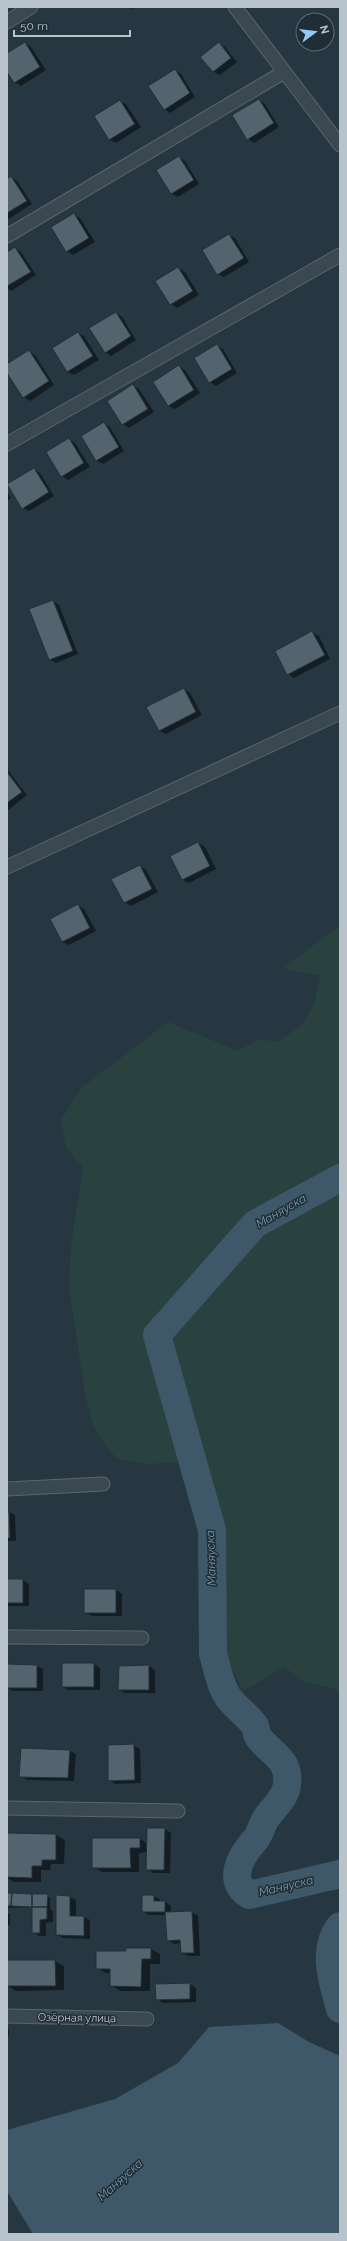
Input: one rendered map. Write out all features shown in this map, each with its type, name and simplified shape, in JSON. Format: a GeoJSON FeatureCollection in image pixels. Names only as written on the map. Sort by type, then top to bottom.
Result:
{"type":"FeatureCollection","features":[{"type":"Feature","properties":{"kind":"street"},"geometry":{"type":"LineString","coordinates":[[7,22],[32,7]]}},
{"type":"Feature","properties":{"kind":"street"},"geometry":{"type":"LineString","coordinates":[[235,7],[340,145]]}},
{"type":"Feature","properties":{"kind":"street"},"geometry":{"type":"LineString","coordinates":[[7,236],[284,72]]}},
{"type":"Feature","properties":{"kind":"street"},"geometry":{"type":"LineString","coordinates":[[7,444],[340,255]]}},
{"type":"Feature","properties":{"kind":"street"},"geometry":{"type":"LineString","coordinates":[[7,867],[340,713]]}},
{"type":"Feature","properties":{"kind":"street"},"geometry":{"type":"LineString","coordinates":[[7,1489],[103,1484]]}},
{"type":"Feature","properties":{"kind":"street"},"geometry":{"type":"LineString","coordinates":[[7,1637],[142,1638]]}},
{"type":"Feature","properties":{"kind":"street"},"geometry":{"type":"LineString","coordinates":[[7,1808],[178,1811]]}},
{"type":"Feature","properties":{"kind":"street","name":"Озёрная улица"},"geometry":{"type":"LineString","coordinates":[[7,2016],[147,2020]]}},
{"type":"Feature","properties":{"kind":"green space"},"geometry":{"type":"Polygon","coordinates":[[[339,926],[340,1690],[305,1682],[284,1667],[243,1691],[224,1652],[217,1533],[197,1462],[144,1464],[116,1458],[95,1430],[86,1399],[69,1287],[71,1245],[83,1167],[66,1148],[61,1120],[81,1088],[168,1022],[238,1051],[257,1040],[278,1041],[300,1027],[314,1005],[320,976],[283,968],[339,926]]]}},
{"type":"Feature","properties":{"kind":"water"},"geometry":{"type":"Polygon","coordinates":[[[278,2023],[309,2042],[340,2056],[340,2234],[33,2234],[7,2191],[7,2130],[115,2099],[178,2063],[209,2027],[278,2023]]]}},
{"type":"Feature","properties":{"kind":"building"},"geometry":{"type":"Polygon","coordinates":[[[25,42],[40,67],[14,83],[7,72],[7,53],[25,42]]]}},
{"type":"Feature","properties":{"kind":"building"},"geometry":{"type":"Polygon","coordinates":[[[219,42],[231,58],[213,72],[200,57],[219,42]]]}},
{"type":"Feature","properties":{"kind":"building"},"geometry":{"type":"Polygon","coordinates":[[[175,69],[190,93],[164,110],[148,86],[175,69]]]}},
{"type":"Feature","properties":{"kind":"building"},"geometry":{"type":"Polygon","coordinates":[[[259,99],[274,123],[247,140],[232,115],[259,99]]]}},
{"type":"Feature","properties":{"kind":"building"},"geometry":{"type":"Polygon","coordinates":[[[120,100],[135,124],[109,140],[94,116],[120,100]]]}},
{"type":"Feature","properties":{"kind":"building"},"geometry":{"type":"Polygon","coordinates":[[[179,156],[194,180],[171,194],[156,170],[179,156]]]}},
{"type":"Feature","properties":{"kind":"building"},"geometry":{"type":"Polygon","coordinates":[[[11,176],[27,201],[7,213],[7,179],[11,176]]]}},
{"type":"Feature","properties":{"kind":"building"},"geometry":{"type":"Polygon","coordinates":[[[74,213],[89,238],[66,252],[51,227],[74,213]]]}},
{"type":"Feature","properties":{"kind":"building"},"geometry":{"type":"Polygon","coordinates":[[[229,234],[244,258],[217,275],[202,250],[229,234]]]}},
{"type":"Feature","properties":{"kind":"building"},"geometry":{"type":"Polygon","coordinates":[[[15,247],[31,272],[7,286],[7,252],[15,247]]]}},
{"type":"Feature","properties":{"kind":"building"},"geometry":{"type":"Polygon","coordinates":[[[178,267],[193,291],[170,305],[155,281],[178,267]]]}},
{"type":"Feature","properties":{"kind":"building"},"geometry":{"type":"Polygon","coordinates":[[[116,312],[131,336],[105,353],[89,328],[116,312]]]}},
{"type":"Feature","properties":{"kind":"building"},"geometry":{"type":"Polygon","coordinates":[[[78,332],[93,356],[67,372],[52,348],[78,332]]]}},
{"type":"Feature","properties":{"kind":"building"},"geometry":{"type":"Polygon","coordinates":[[[217,344],[232,369],[209,383],[194,358],[217,344]]]}},
{"type":"Feature","properties":{"kind":"building"},"geometry":{"type":"Polygon","coordinates":[[[29,350],[49,381],[23,398],[7,373],[7,364],[29,350]]]}},
{"type":"Feature","properties":{"kind":"building"},"geometry":{"type":"Polygon","coordinates":[[[179,365],[194,390],[168,406],[153,382],[179,365]]]}},
{"type":"Feature","properties":{"kind":"building"},"geometry":{"type":"Polygon","coordinates":[[[133,384],[148,409],[122,425],[107,401],[133,384]]]}},
{"type":"Feature","properties":{"kind":"building"},"geometry":{"type":"Polygon","coordinates":[[[104,422],[119,447],[96,461],[81,436],[104,422]]]}},
{"type":"Feature","properties":{"kind":"building"},"geometry":{"type":"Polygon","coordinates":[[[69,438],[84,463],[61,477],[46,452],[69,438]]]}},
{"type":"Feature","properties":{"kind":"building"},"geometry":{"type":"Polygon","coordinates":[[[34,468],[49,492],[22,509],[7,484],[34,468]]]}},
{"type":"Feature","properties":{"kind":"building"},"geometry":{"type":"Polygon","coordinates":[[[53,600],[73,651],[49,660],[29,609],[53,600]]]}},
{"type":"Feature","properties":{"kind":"building"},"geometry":{"type":"Polygon","coordinates":[[[312,631],[325,655],[287,675],[275,651],[312,631]]]}},
{"type":"Feature","properties":{"kind":"building"},"geometry":{"type":"Polygon","coordinates":[[[184,688],[196,712],[159,731],[146,707],[184,688]]]}},
{"type":"Feature","properties":{"kind":"building"},"geometry":{"type":"Polygon","coordinates":[[[7,772],[22,792],[7,803],[7,772]]]}},
{"type":"Feature","properties":{"kind":"building"},"geometry":{"type":"Polygon","coordinates":[[[198,842],[210,866],[182,880],[170,856],[198,842]]]}},
{"type":"Feature","properties":{"kind":"building"},"geometry":{"type":"Polygon","coordinates":[[[140,865],[152,889],[124,903],[111,879],[140,865]]]}},
{"type":"Feature","properties":{"kind":"building"},"geometry":{"type":"Polygon","coordinates":[[[78,904],[90,928],[62,942],[50,919],[78,904]]]}},
{"type":"Feature","properties":{"kind":"building"},"geometry":{"type":"Polygon","coordinates":[[[7,1510],[9,1510],[10,1538],[7,1538],[7,1510]]]}},
{"type":"Feature","properties":{"kind":"building"},"geometry":{"type":"Polygon","coordinates":[[[7,1579],[23,1579],[23,1603],[7,1603],[7,1579]]]}},
{"type":"Feature","properties":{"kind":"building"},"geometry":{"type":"Polygon","coordinates":[[[84,1589],[116,1589],[116,1613],[84,1613],[84,1589]]]}},
{"type":"Feature","properties":{"kind":"building"},"geometry":{"type":"Polygon","coordinates":[[[62,1663],[94,1663],[94,1687],[62,1687],[62,1663]]]}},
{"type":"Feature","properties":{"kind":"building"},"geometry":{"type":"Polygon","coordinates":[[[7,1664],[37,1665],[37,1688],[7,1688],[7,1664]]]}},
{"type":"Feature","properties":{"kind":"building"},"geometry":{"type":"Polygon","coordinates":[[[149,1665],[149,1690],[118,1690],[119,1666],[149,1665]]]}},
{"type":"Feature","properties":{"kind":"building"},"geometry":{"type":"Polygon","coordinates":[[[134,1744],[135,1780],[108,1781],[108,1745],[134,1744]]]}},
{"type":"Feature","properties":{"kind":"building"},"geometry":{"type":"Polygon","coordinates":[[[21,1748],[70,1750],[68,1778],[19,1777],[21,1748]]]}},
{"type":"Feature","properties":{"kind":"building"},"geometry":{"type":"Polygon","coordinates":[[[147,1828],[165,1828],[164,1870],[146,1870],[147,1828]]]}},
{"type":"Feature","properties":{"kind":"building"},"geometry":{"type":"Polygon","coordinates":[[[7,1833],[56,1834],[56,1860],[42,1860],[42,1866],[32,1866],[32,1878],[7,1877],[7,1833]]]}},
{"type":"Feature","properties":{"kind":"building"},"geometry":{"type":"Polygon","coordinates":[[[92,1838],[140,1838],[140,1848],[130,1848],[131,1868],[92,1868],[92,1838]]]}},
{"type":"Feature","properties":{"kind":"building"},"geometry":{"type":"Polygon","coordinates":[[[7,1893],[12,1893],[11,1906],[7,1906],[7,1893]]]}},
{"type":"Feature","properties":{"kind":"building"},"geometry":{"type":"Polygon","coordinates":[[[12,1893],[32,1894],[32,1907],[11,1906],[12,1893]]]}},
{"type":"Feature","properties":{"kind":"building"},"geometry":{"type":"Polygon","coordinates":[[[32,1894],[48,1894],[47,1907],[32,1907],[32,1894]]]}},
{"type":"Feature","properties":{"kind":"building"},"geometry":{"type":"Polygon","coordinates":[[[56,1895],[70,1896],[70,1916],[84,1916],[84,1936],[56,1935],[56,1895]]]}},
{"type":"Feature","properties":{"kind":"building"},"geometry":{"type":"Polygon","coordinates":[[[142,1895],[154,1895],[154,1901],[165,1901],[165,1912],[142,1912],[142,1895]]]}},
{"type":"Feature","properties":{"kind":"building"},"geometry":{"type":"Polygon","coordinates":[[[32,1907],[47,1907],[47,1919],[40,1920],[40,1933],[32,1933],[32,1907]]]}},
{"type":"Feature","properties":{"kind":"building"},"geometry":{"type":"Polygon","coordinates":[[[192,1911],[194,1953],[181,1953],[180,1940],[167,1941],[165,1912],[192,1911]]]}},
{"type":"Feature","properties":{"kind":"building"},"geometry":{"type":"Polygon","coordinates":[[[126,1948],[151,1948],[151,1959],[142,1959],[141,1987],[110,1986],[110,1969],[96,1969],[96,1951],[126,1951],[126,1948]]]}},
{"type":"Feature","properties":{"kind":"building"},"geometry":{"type":"Polygon","coordinates":[[[7,1960],[55,1960],[56,1986],[7,1986],[7,1960]]]}},
{"type":"Feature","properties":{"kind":"building"},"geometry":{"type":"Polygon","coordinates":[[[190,1983],[190,1999],[156,2000],[155,1984],[190,1983]]]}},
{"type":"Feature","properties":{"kind":"waterway","name":"Маняуска"},"geometry":{"type":"LineString","coordinates":[[340,1178],[255,1224],[157,1335],[212,1530],[213,1654],[219,1676],[225,1693],[255,1726],[259,1738],[279,1758],[286,1769],[287,1784],[284,1794],[265,1820],[258,1836],[244,1854],[238,1868],[238,1883],[249,1895],[340,1874]]}},
{"type":"Feature","properties":{"kind":"waterway","name":"Маняуска"},"geometry":{"type":"LineString","coordinates":[[340,1926],[334,1936],[330,1956],[330,1967],[340,2009]]}}]}
